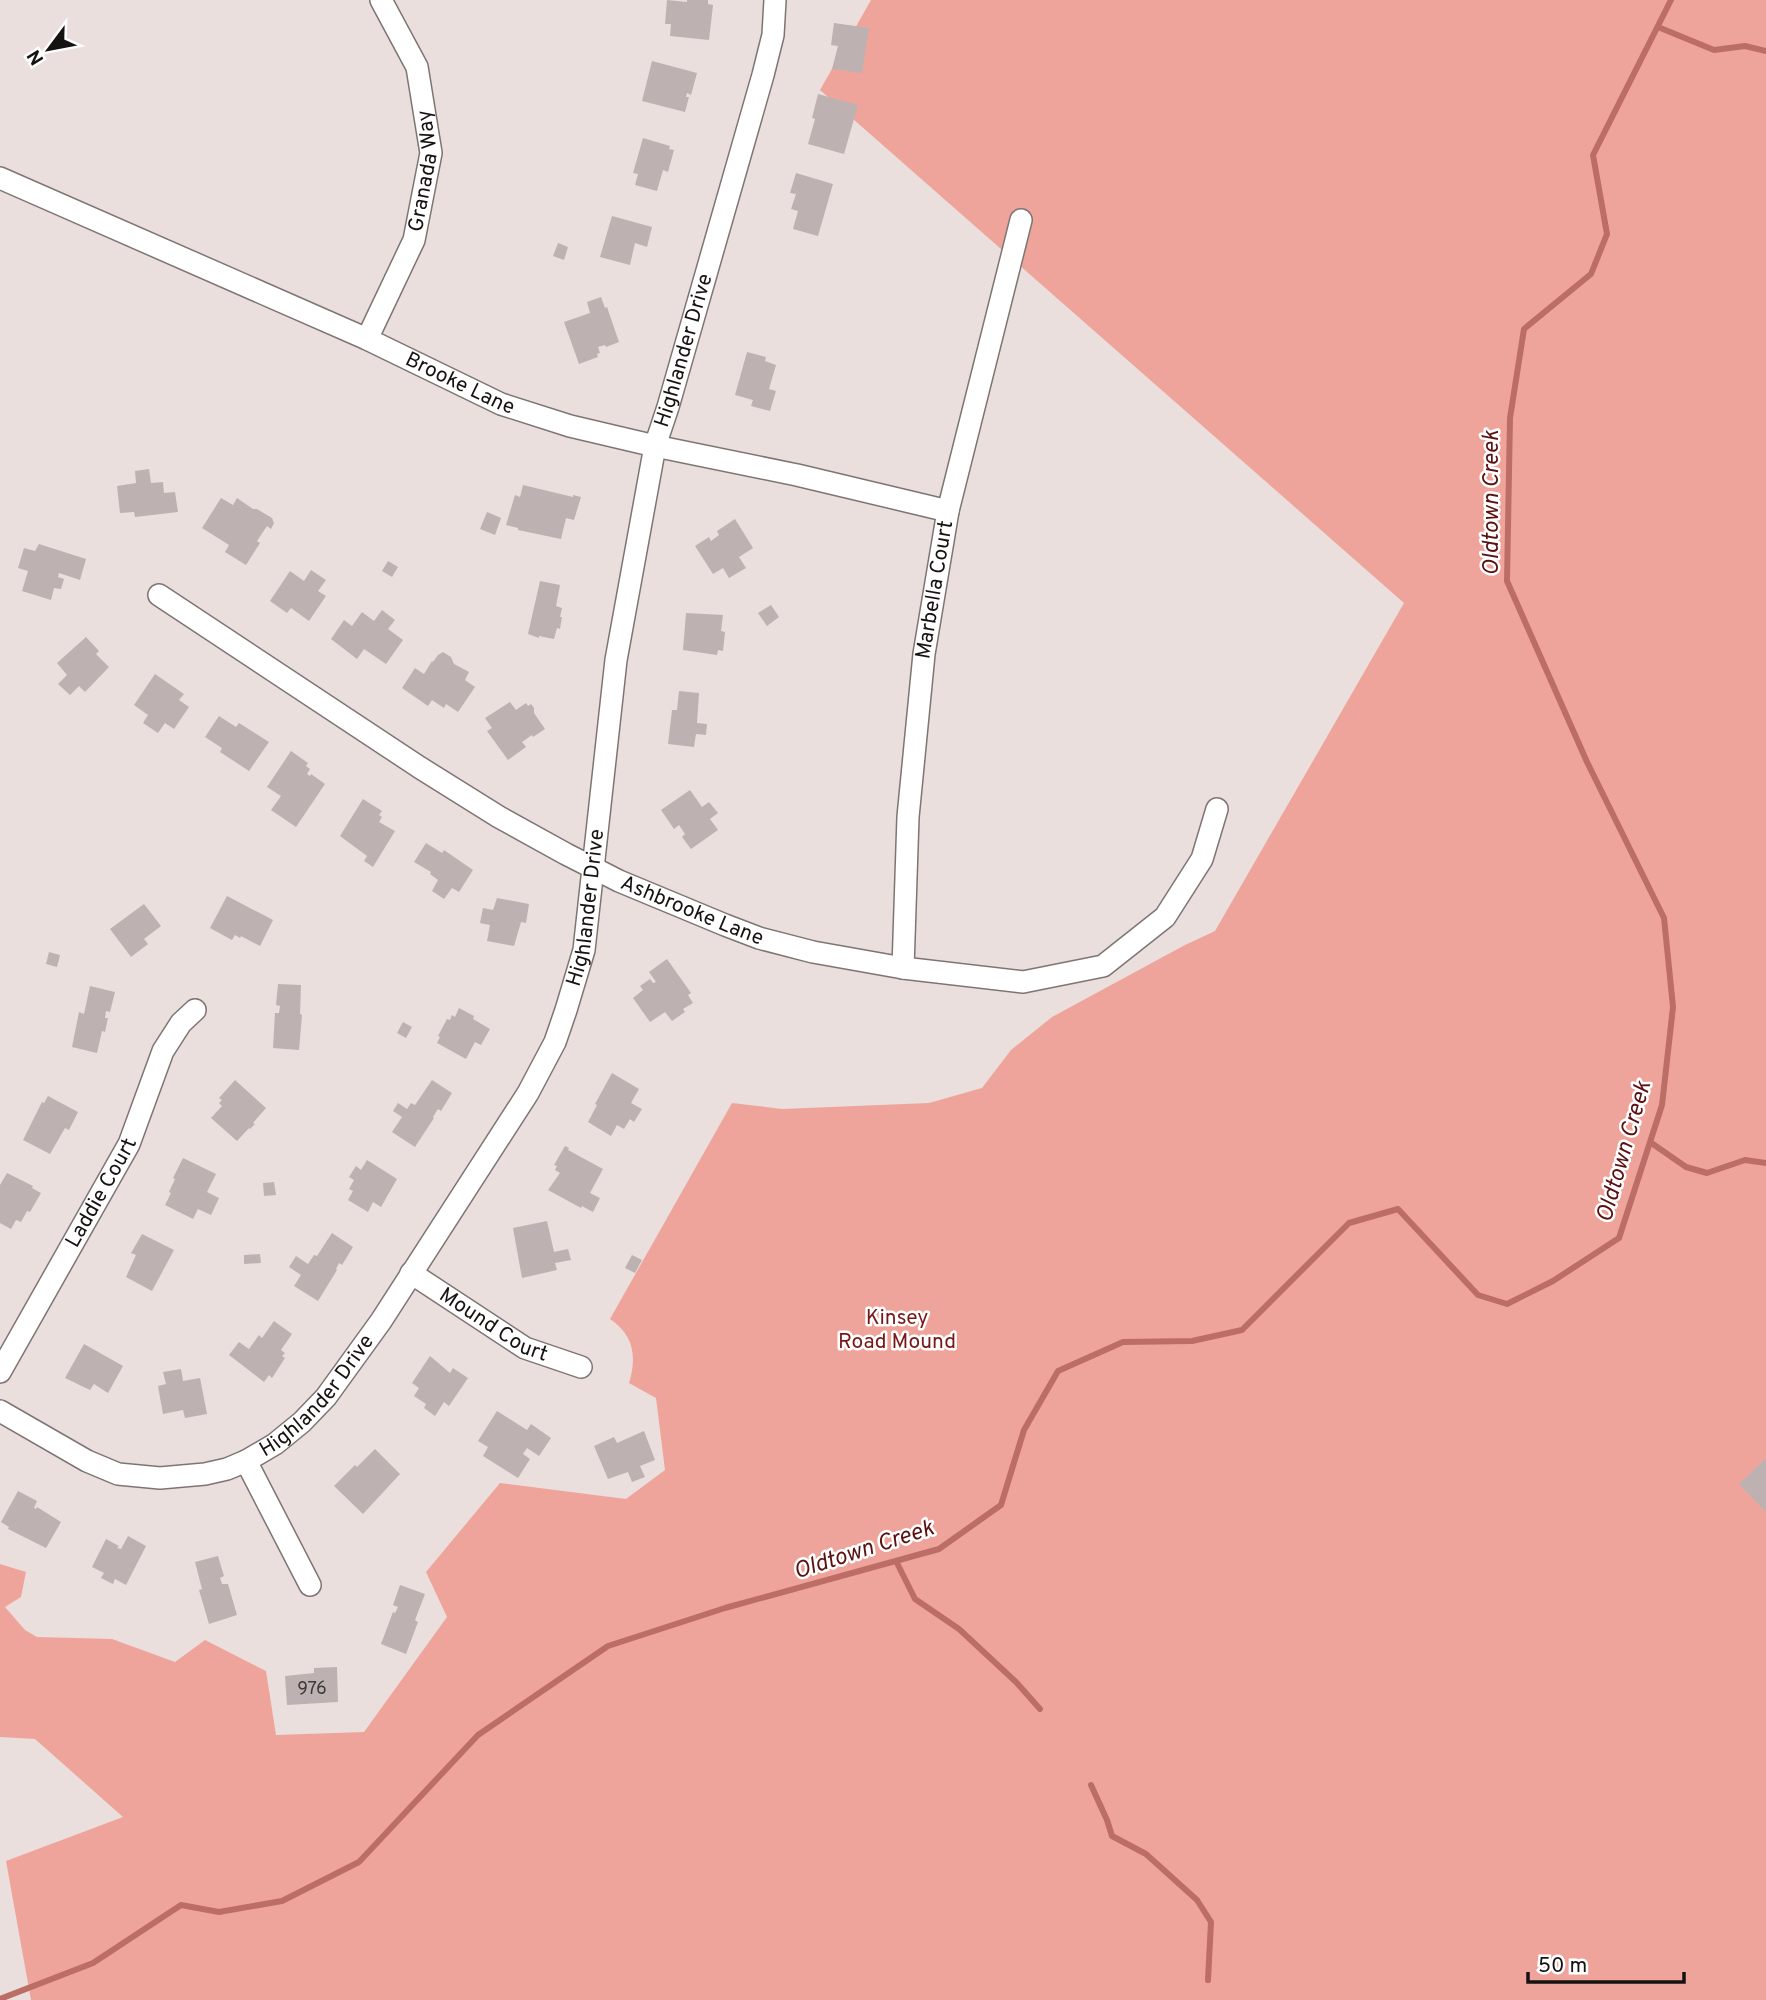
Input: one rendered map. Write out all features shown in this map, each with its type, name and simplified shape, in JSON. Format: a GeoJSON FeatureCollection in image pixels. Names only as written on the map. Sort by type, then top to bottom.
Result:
{"type":"FeatureCollection","features":[{"type":"Feature","properties":{"kind":"street","name":"Granada Way"},"geometry":{"type":"LineString","coordinates":[[367,339],[414,240],[431,153],[417,67],[382,0]]}},
{"type":"Feature","properties":{"kind":"street","name":"Highlander Drive"},"geometry":{"type":"LineString","coordinates":[[0,1411],[88,1461],[118,1474],[160,1478],[205,1474],[246,1461],[275,1444],[302,1422],[326,1397],[381,1321],[528,1093],[555,1042],[584,950],[616,660],[654,446],[668,407],[763,75],[772,35],[775,0]]}},
{"type":"Feature","properties":{"kind":"street","name":"Brooke Lane"},"geometry":{"type":"LineString","coordinates":[[1,182],[367,339],[501,404],[570,426],[797,475],[947,511]]}},
{"type":"Feature","properties":{"kind":"street","name":"Marbella Court"},"geometry":{"type":"LineString","coordinates":[[903,968],[908,817],[924,653],[947,511],[1021,220]]}},
{"type":"Feature","properties":{"kind":"street","name":"Ashbrooke Lane"},"geometry":{"type":"LineString","coordinates":[[159,595],[499,817],[619,880],[759,938],[813,952],[903,968],[1023,982],[1103,966],[1165,917],[1202,859],[1217,809]]}},
{"type":"Feature","properties":{"kind":"street","name":"Laddie Court"},"geometry":{"type":"LineString","coordinates":[[0,1372],[129,1144],[163,1051],[181,1023],[195,1010]]}},
{"type":"Feature","properties":{"kind":"street","name":"Mound Court"},"geometry":{"type":"LineString","coordinates":[[411,1272],[525,1348],[581,1367]]}},
{"type":"Feature","properties":{"kind":"street"},"geometry":{"type":"LineString","coordinates":[[246,1461],[310,1585]]}},
{"type":"Feature","properties":{"kind":"green space","name":"Kinsey Road Mound"},"geometry":{"type":"Polygon","coordinates":[[[871,0],[1766,0],[1766,2000],[31,2000],[6,1861],[123,1817],[35,1739],[0,1737],[0,1564],[26,1572],[21,1597],[5,1607],[25,1630],[37,1637],[112,1639],[175,1662],[205,1640],[266,1671],[276,1735],[364,1732],[447,1617],[426,1572],[500,1483],[626,1499],[665,1470],[656,1398],[629,1383],[633,1364],[632,1347],[624,1332],[610,1319],[732,1103],[782,1109],[929,1103],[982,1088],[1011,1050],[1052,1017],[1215,931],[1404,603],[820,90],[871,0]]]}},
{"type":"Feature","properties":{"kind":"building"},"geometry":{"type":"Polygon","coordinates":[[[667,0],[708,0],[708,4],[713,5],[709,40],[670,36],[671,24],[665,24],[667,0]]]}},
{"type":"Feature","properties":{"kind":"building"},"geometry":{"type":"Polygon","coordinates":[[[834,23],[869,28],[862,73],[832,69],[838,46],[831,45],[834,23]]]}},
{"type":"Feature","properties":{"kind":"building"},"geometry":{"type":"Polygon","coordinates":[[[652,61],[697,73],[691,95],[687,93],[686,97],[689,97],[685,112],[642,101],[652,61]]]}},
{"type":"Feature","properties":{"kind":"building"},"geometry":{"type":"Polygon","coordinates":[[[818,94],[858,105],[844,154],[808,144],[818,94]]]}},
{"type":"Feature","properties":{"kind":"building"},"geometry":{"type":"Polygon","coordinates":[[[643,138],[670,146],[669,149],[674,150],[668,172],[663,170],[657,191],[635,185],[638,174],[633,173],[643,138]]]}},
{"type":"Feature","properties":{"kind":"building"},"geometry":{"type":"Polygon","coordinates":[[[796,173],[833,184],[818,236],[793,229],[798,211],[791,209],[796,194],[790,193],[796,173]]]}},
{"type":"Feature","properties":{"kind":"building"},"geometry":{"type":"Polygon","coordinates":[[[612,216],[652,227],[647,247],[635,243],[630,265],[600,257],[612,216]]]}},
{"type":"Feature","properties":{"kind":"building"},"geometry":{"type":"Polygon","coordinates":[[[558,243],[568,247],[564,260],[553,256],[558,243]]]}},
{"type":"Feature","properties":{"kind":"building"},"geometry":{"type":"Polygon","coordinates":[[[601,297],[619,342],[598,347],[598,357],[579,364],[564,322],[590,313],[587,302],[601,297]]]}},
{"type":"Feature","properties":{"kind":"building"},"geometry":{"type":"Polygon","coordinates":[[[747,352],[766,357],[765,361],[776,365],[769,389],[776,391],[770,411],[751,406],[753,400],[735,395],[747,352]]]}},
{"type":"Feature","properties":{"kind":"building"},"geometry":{"type":"Polygon","coordinates":[[[149,469],[151,483],[163,482],[164,493],[175,492],[178,512],[135,517],[134,512],[120,513],[117,486],[136,483],[135,471],[149,469]]]}},
{"type":"Feature","properties":{"kind":"building"},"geometry":{"type":"Polygon","coordinates":[[[523,485],[581,497],[574,520],[566,518],[561,539],[506,525],[515,495],[520,497],[523,485]]]}},
{"type":"Feature","properties":{"kind":"building"},"geometry":{"type":"Polygon","coordinates":[[[221,498],[233,505],[237,498],[272,518],[274,523],[271,529],[267,526],[257,541],[260,543],[246,565],[225,552],[229,545],[202,528],[221,498]]]}},
{"type":"Feature","properties":{"kind":"building"},"geometry":{"type":"Polygon","coordinates":[[[487,512],[501,518],[495,535],[480,529],[487,512]]]}},
{"type":"Feature","properties":{"kind":"building"},"geometry":{"type":"Polygon","coordinates":[[[735,519],[753,548],[739,557],[746,568],[729,578],[723,568],[713,574],[695,546],[709,537],[711,541],[719,535],[717,531],[735,519]]]}},
{"type":"Feature","properties":{"kind":"building"},"geometry":{"type":"Polygon","coordinates":[[[39,544],[86,559],[80,580],[59,573],[58,577],[64,579],[61,589],[54,588],[51,600],[22,591],[28,571],[18,568],[24,548],[35,551],[39,544]]]}},
{"type":"Feature","properties":{"kind":"building"},"geometry":{"type":"Polygon","coordinates":[[[388,561],[398,567],[392,577],[382,571],[388,561]]]}},
{"type":"Feature","properties":{"kind":"building"},"geometry":{"type":"Polygon","coordinates":[[[311,570],[326,580],[318,591],[326,596],[309,621],[291,608],[287,613],[270,601],[290,571],[304,581],[311,570]]]}},
{"type":"Feature","properties":{"kind":"building"},"geometry":{"type":"Polygon","coordinates":[[[540,581],[560,585],[556,606],[562,608],[562,617],[560,629],[557,628],[554,639],[528,634],[540,581]]]}},
{"type":"Feature","properties":{"kind":"building"},"geometry":{"type":"Polygon","coordinates":[[[771,605],[779,617],[767,626],[758,613],[771,605]]]}},
{"type":"Feature","properties":{"kind":"building"},"geometry":{"type":"Polygon","coordinates":[[[382,610],[395,620],[388,629],[403,640],[386,664],[364,649],[357,659],[331,639],[344,620],[352,626],[362,612],[374,621],[382,610]]]}},
{"type":"Feature","properties":{"kind":"building"},"geometry":{"type":"Polygon","coordinates":[[[686,613],[723,615],[723,651],[718,650],[717,655],[683,650],[686,613]]]}},
{"type":"Feature","properties":{"kind":"building"},"geometry":{"type":"Polygon","coordinates":[[[86,637],[99,651],[96,654],[109,667],[85,692],[79,686],[70,695],[58,684],[67,675],[57,663],[86,637]]]}},
{"type":"Feature","properties":{"kind":"building"},"geometry":{"type":"Polygon","coordinates":[[[443,652],[451,657],[454,664],[469,672],[465,680],[475,687],[458,712],[446,704],[444,708],[432,700],[428,706],[402,688],[415,668],[424,674],[432,661],[443,652]]]}},
{"type":"Feature","properties":{"kind":"building"},"geometry":{"type":"Polygon","coordinates":[[[155,674],[184,694],[179,700],[189,707],[174,729],[165,723],[158,733],[143,723],[148,715],[134,705],[155,674]]]}},
{"type":"Feature","properties":{"kind":"building"},"geometry":{"type":"Polygon","coordinates":[[[679,691],[699,693],[697,723],[707,724],[706,735],[696,734],[694,747],[668,744],[672,710],[677,710],[679,691]]]}},
{"type":"Feature","properties":{"kind":"building"},"geometry":{"type":"Polygon","coordinates":[[[510,702],[516,710],[526,703],[528,706],[531,704],[545,729],[522,742],[526,747],[508,760],[487,731],[492,728],[485,718],[510,702]]]}},
{"type":"Feature","properties":{"kind":"building"},"geometry":{"type":"Polygon","coordinates":[[[219,716],[236,727],[239,723],[269,742],[249,771],[220,752],[222,748],[205,737],[219,716]]]}},
{"type":"Feature","properties":{"kind":"building"},"geometry":{"type":"Polygon","coordinates":[[[291,751],[308,763],[306,766],[310,769],[307,774],[325,784],[296,827],[271,810],[281,796],[267,787],[291,751]]]}},
{"type":"Feature","properties":{"kind":"building"},"geometry":{"type":"Polygon","coordinates":[[[690,790],[702,807],[709,802],[718,813],[710,819],[718,830],[691,849],[682,837],[685,834],[679,825],[674,829],[661,810],[690,790]]]}},
{"type":"Feature","properties":{"kind":"building"},"geometry":{"type":"Polygon","coordinates":[[[363,799],[382,811],[379,822],[395,831],[373,867],[364,861],[367,856],[340,836],[363,799]]]}},
{"type":"Feature","properties":{"kind":"building"},"geometry":{"type":"Polygon","coordinates":[[[426,843],[442,853],[444,850],[473,870],[459,892],[452,888],[444,899],[432,891],[438,880],[431,872],[414,862],[426,843]]]}},
{"type":"Feature","properties":{"kind":"building"},"geometry":{"type":"Polygon","coordinates":[[[227,896],[273,920],[260,946],[241,936],[240,938],[235,935],[232,940],[210,928],[227,896]]]}},
{"type":"Feature","properties":{"kind":"building"},"geometry":{"type":"Polygon","coordinates":[[[497,898],[529,904],[526,923],[521,922],[514,946],[487,941],[490,925],[480,923],[483,908],[493,910],[497,898]]]}},
{"type":"Feature","properties":{"kind":"building"},"geometry":{"type":"Polygon","coordinates":[[[144,904],[161,926],[144,939],[148,944],[131,957],[110,929],[144,904]]]}},
{"type":"Feature","properties":{"kind":"building"},"geometry":{"type":"Polygon","coordinates":[[[49,952],[60,955],[57,967],[46,964],[49,952]]]}},
{"type":"Feature","properties":{"kind":"building"},"geometry":{"type":"Polygon","coordinates":[[[667,959],[691,993],[688,995],[693,1003],[672,1021],[665,1012],[650,1022],[633,998],[643,990],[640,986],[650,979],[653,983],[656,982],[649,972],[667,959]]]}},
{"type":"Feature","properties":{"kind":"building"},"geometry":{"type":"Polygon","coordinates":[[[278,984],[301,985],[299,1050],[273,1048],[275,1013],[279,1013],[280,1006],[276,1005],[278,984]]]}},
{"type":"Feature","properties":{"kind":"building"},"geometry":{"type":"Polygon","coordinates":[[[90,986],[115,992],[110,1012],[106,1011],[105,1018],[108,1018],[105,1032],[102,1031],[97,1053],[72,1047],[79,1012],[84,1014],[90,986]]]}},
{"type":"Feature","properties":{"kind":"building"},"geometry":{"type":"Polygon","coordinates":[[[459,1008],[490,1029],[481,1045],[475,1042],[466,1059],[437,1043],[447,1019],[450,1020],[452,1015],[455,1017],[459,1008]]]}},
{"type":"Feature","properties":{"kind":"building"},"geometry":{"type":"Polygon","coordinates":[[[403,1022],[412,1027],[406,1038],[397,1033],[403,1022]]]}},
{"type":"Feature","properties":{"kind":"building"},"geometry":{"type":"Polygon","coordinates":[[[612,1073],[639,1089],[631,1103],[642,1109],[634,1122],[630,1119],[624,1129],[617,1125],[611,1136],[588,1122],[612,1073]]]}},
{"type":"Feature","properties":{"kind":"building"},"geometry":{"type":"Polygon","coordinates":[[[235,1080],[266,1108],[253,1123],[255,1124],[237,1141],[211,1118],[222,1106],[219,1103],[222,1100],[219,1098],[235,1080]]]}},
{"type":"Feature","properties":{"kind":"building"},"geometry":{"type":"Polygon","coordinates":[[[432,1080],[452,1093],[441,1111],[438,1109],[415,1147],[392,1132],[402,1117],[393,1111],[398,1103],[407,1109],[411,1103],[415,1105],[432,1080]]]}},
{"type":"Feature","properties":{"kind":"building"},"geometry":{"type":"Polygon","coordinates":[[[48,1096],[78,1112],[69,1130],[65,1128],[50,1154],[23,1140],[42,1102],[44,1103],[48,1096]]]}},
{"type":"Feature","properties":{"kind":"building"},"geometry":{"type":"Polygon","coordinates":[[[565,1146],[603,1169],[590,1193],[600,1198],[593,1212],[548,1190],[560,1173],[555,1170],[557,1166],[554,1165],[565,1146]]]}},
{"type":"Feature","properties":{"kind":"building"},"geometry":{"type":"Polygon","coordinates":[[[183,1158],[216,1174],[207,1192],[219,1198],[211,1215],[198,1209],[193,1219],[165,1205],[171,1193],[169,1192],[175,1179],[173,1178],[183,1158]]]}},
{"type":"Feature","properties":{"kind":"building"},"geometry":{"type":"Polygon","coordinates":[[[367,1160],[397,1179],[381,1207],[373,1202],[368,1212],[348,1200],[353,1191],[349,1189],[354,1180],[349,1177],[356,1166],[361,1170],[367,1160]]]}},
{"type":"Feature","properties":{"kind":"building"},"geometry":{"type":"Polygon","coordinates":[[[7,1173],[41,1193],[30,1212],[27,1211],[21,1222],[16,1220],[11,1229],[0,1223],[0,1185],[7,1173]]]}},
{"type":"Feature","properties":{"kind":"building"},"geometry":{"type":"Polygon","coordinates":[[[274,1182],[276,1195],[264,1196],[263,1183],[274,1182]]]}},
{"type":"Feature","properties":{"kind":"building"},"geometry":{"type":"Polygon","coordinates":[[[547,1221],[554,1252],[568,1249],[571,1260],[555,1263],[557,1270],[522,1278],[513,1228],[547,1221]]]}},
{"type":"Feature","properties":{"kind":"building"},"geometry":{"type":"Polygon","coordinates":[[[332,1233],[353,1247],[342,1265],[339,1263],[318,1301],[294,1286],[301,1275],[289,1267],[296,1256],[308,1264],[314,1255],[317,1256],[332,1233]]]}},
{"type":"Feature","properties":{"kind":"building"},"geometry":{"type":"Polygon","coordinates":[[[142,1234],[174,1250],[152,1291],[126,1277],[136,1255],[131,1253],[142,1234]]]}},
{"type":"Feature","properties":{"kind":"building"},"geometry":{"type":"Polygon","coordinates":[[[260,1254],[261,1263],[244,1264],[244,1255],[260,1254]]]}},
{"type":"Feature","properties":{"kind":"building"},"geometry":{"type":"Polygon","coordinates":[[[632,1255],[642,1260],[635,1273],[625,1268],[632,1255]]]}},
{"type":"Feature","properties":{"kind":"building"},"geometry":{"type":"Polygon","coordinates":[[[274,1321],[292,1334],[281,1350],[285,1353],[282,1356],[285,1358],[272,1378],[269,1375],[264,1382],[229,1355],[239,1342],[249,1349],[259,1335],[262,1338],[274,1321]]]}},
{"type":"Feature","properties":{"kind":"building"},"geometry":{"type":"Polygon","coordinates":[[[84,1344],[123,1366],[108,1393],[94,1384],[90,1390],[65,1378],[84,1344]]]}},
{"type":"Feature","properties":{"kind":"building"},"geometry":{"type":"Polygon","coordinates":[[[430,1356],[450,1373],[453,1368],[468,1378],[449,1406],[444,1402],[435,1416],[424,1408],[426,1404],[414,1396],[419,1388],[412,1383],[430,1356]]]}},
{"type":"Feature","properties":{"kind":"building"},"geometry":{"type":"Polygon","coordinates":[[[181,1369],[183,1381],[200,1378],[207,1414],[185,1418],[183,1410],[163,1414],[158,1386],[166,1384],[163,1372],[181,1369]]]}},
{"type":"Feature","properties":{"kind":"building"},"geometry":{"type":"Polygon","coordinates":[[[497,1411],[527,1430],[531,1424],[551,1438],[539,1456],[527,1448],[523,1454],[530,1459],[518,1478],[483,1456],[488,1447],[478,1441],[497,1411]]]}},
{"type":"Feature","properties":{"kind":"building"},"geometry":{"type":"Polygon","coordinates":[[[644,1431],[655,1460],[640,1466],[645,1477],[632,1482],[628,1472],[608,1479],[594,1446],[614,1437],[617,1443],[644,1431]]]}},
{"type":"Feature","properties":{"kind":"building"},"geometry":{"type":"Polygon","coordinates":[[[375,1449],[400,1474],[363,1514],[334,1486],[375,1449]]]}},
{"type":"Feature","properties":{"kind":"building"},"geometry":{"type":"Polygon","coordinates":[[[1766,1458],[1766,1512],[1739,1484],[1766,1458]]]}},
{"type":"Feature","properties":{"kind":"building"},"geometry":{"type":"Polygon","coordinates":[[[18,1491],[37,1501],[34,1508],[37,1507],[61,1522],[46,1548],[8,1529],[9,1527],[1,1522],[18,1491]]]}},
{"type":"Feature","properties":{"kind":"building"},"geometry":{"type":"Polygon","coordinates":[[[128,1536],[146,1546],[126,1585],[115,1579],[113,1584],[101,1578],[104,1573],[92,1567],[106,1539],[121,1549],[128,1536]]]}},
{"type":"Feature","properties":{"kind":"building"},"geometry":{"type":"Polygon","coordinates":[[[218,1556],[224,1576],[220,1578],[222,1584],[228,1584],[237,1615],[209,1624],[199,1590],[202,1589],[195,1562],[218,1556]]]}},
{"type":"Feature","properties":{"kind":"building"},"geometry":{"type":"Polygon","coordinates":[[[400,1585],[425,1594],[406,1654],[381,1644],[393,1612],[395,1613],[398,1607],[393,1605],[400,1585]]]}},
{"type":"Feature","properties":{"kind":"building"},"geometry":{"type":"Polygon","coordinates":[[[337,1667],[338,1702],[287,1705],[285,1676],[314,1673],[314,1668],[337,1667]]]}},
{"type":"Feature","properties":{"kind":"waterway","name":"Oldtown Creek"},"geometry":{"type":"LineString","coordinates":[[0,1999],[93,1963],[181,1905],[219,1912],[282,1901],[359,1862],[478,1735],[608,1646],[725,1608],[939,1549],[1001,1505],[1024,1430],[1058,1371],[1123,1342],[1192,1341],[1242,1330],[1349,1223],[1398,1209],[1478,1295],[1507,1304],[1553,1281],[1619,1238],[1662,1105],[1673,1007],[1664,918],[1587,762],[1507,581],[1510,418],[1524,329],[1591,274],[1607,234],[1593,155],[1671,0]]}},
{"type":"Feature","properties":{"kind":"waterway"},"geometry":{"type":"LineString","coordinates":[[1658,27],[1714,50],[1745,46],[1766,51]]}},
{"type":"Feature","properties":{"kind":"waterway"},"geometry":{"type":"LineString","coordinates":[[1650,1142],[1686,1167],[1707,1173],[1745,1160],[1766,1163]]}},
{"type":"Feature","properties":{"kind":"waterway"},"geometry":{"type":"LineString","coordinates":[[896,1561],[915,1599],[959,1629],[1016,1682],[1040,1709]]}},
{"type":"Feature","properties":{"kind":"waterway"},"geometry":{"type":"LineString","coordinates":[[1091,1785],[1112,1836],[1146,1854],[1197,1900],[1211,1922],[1208,1980]]}}]}
